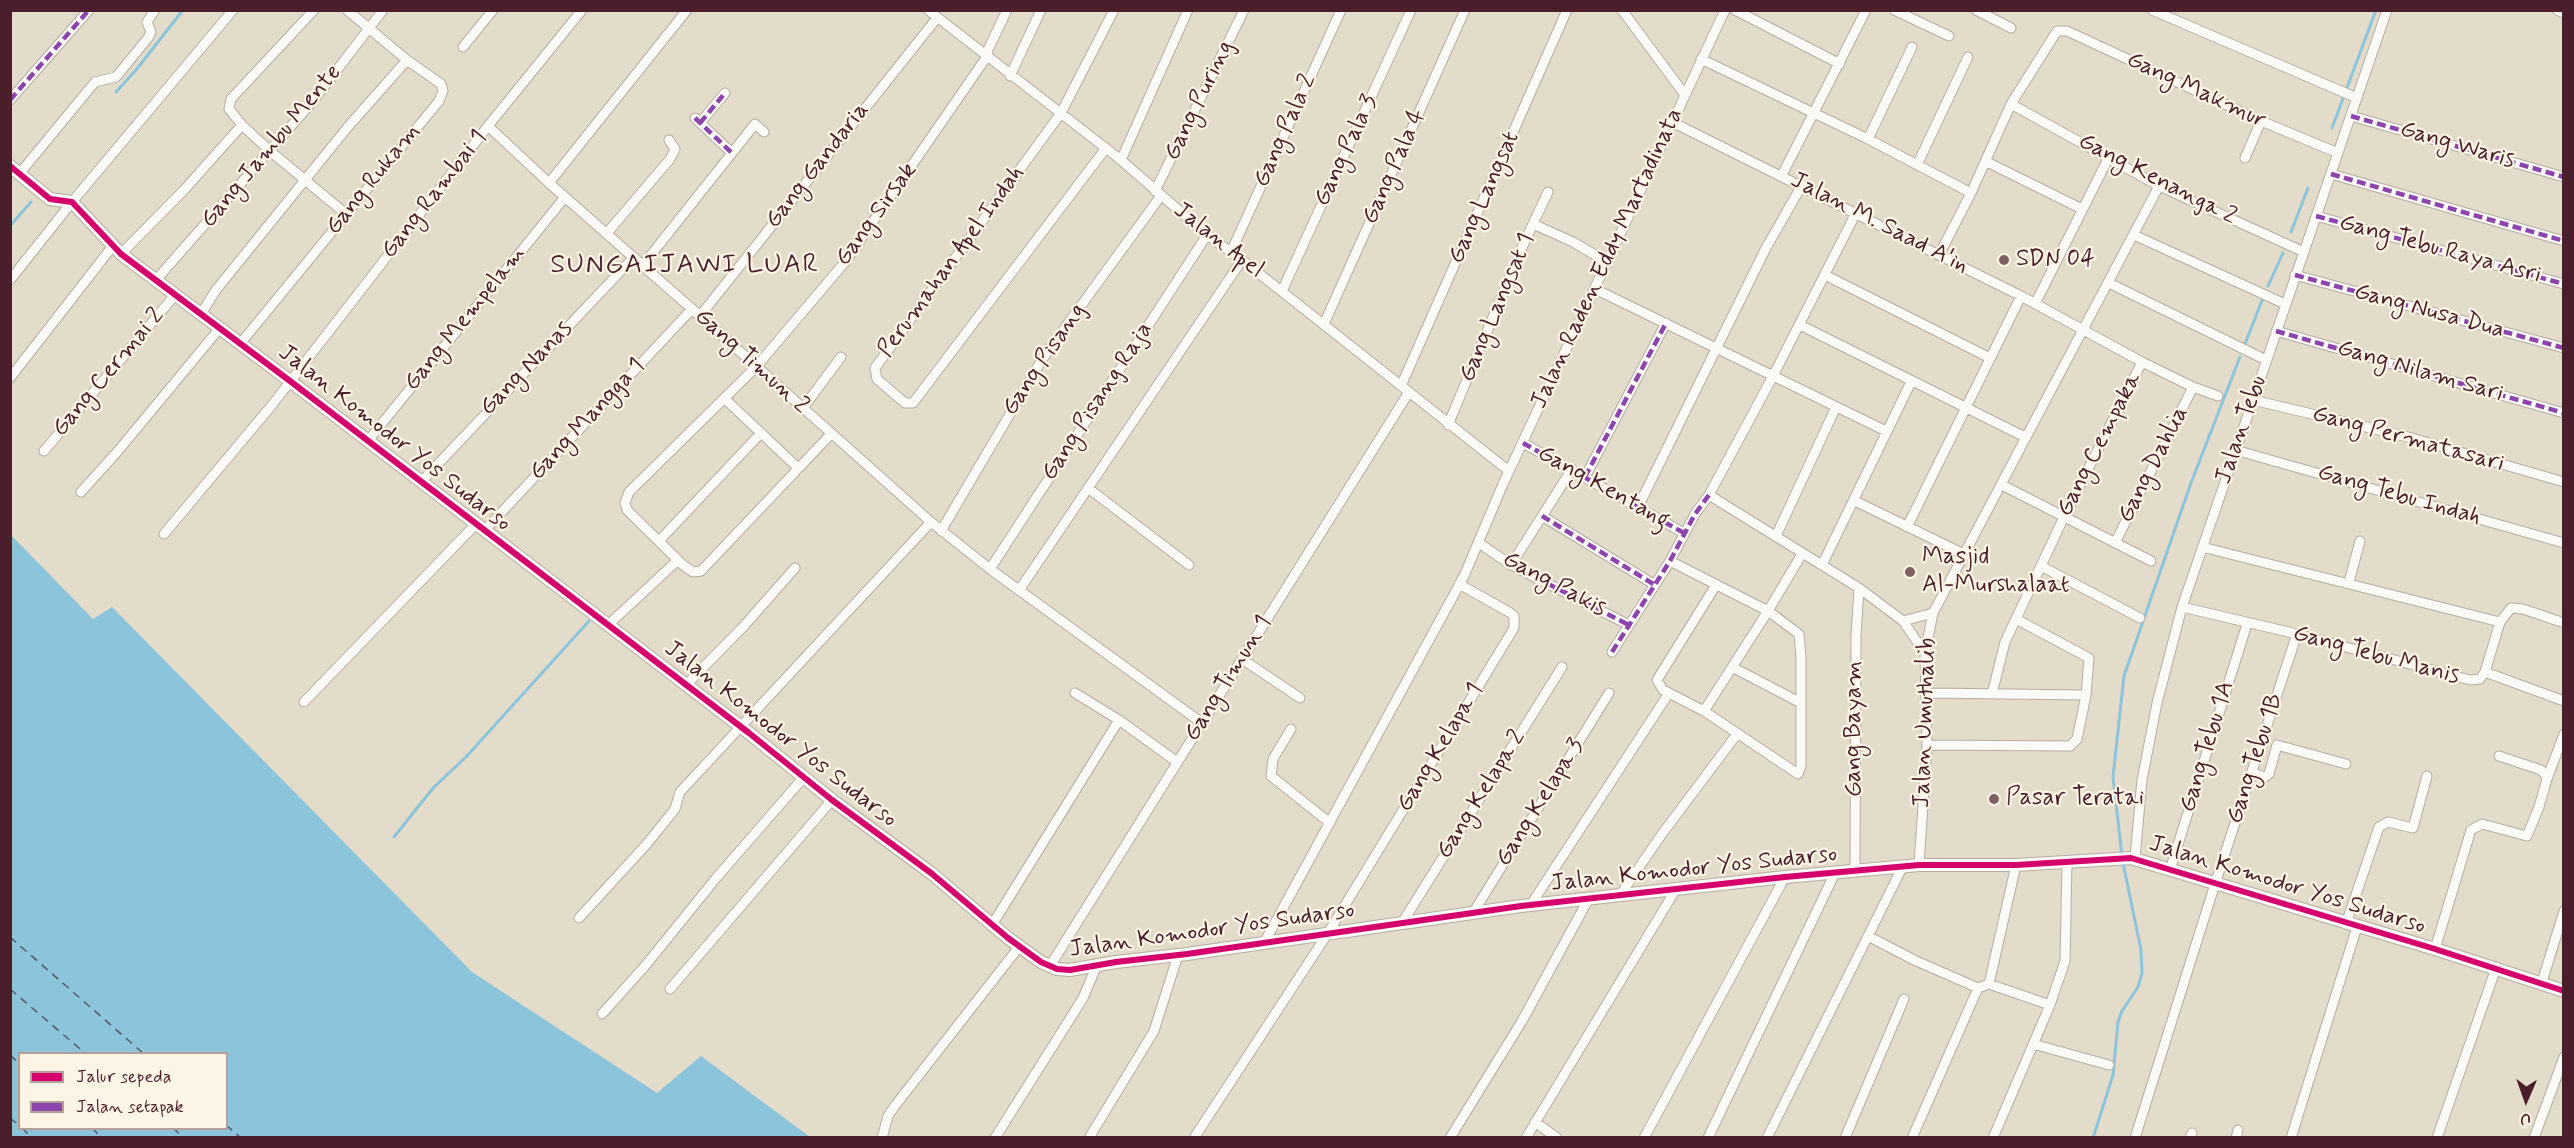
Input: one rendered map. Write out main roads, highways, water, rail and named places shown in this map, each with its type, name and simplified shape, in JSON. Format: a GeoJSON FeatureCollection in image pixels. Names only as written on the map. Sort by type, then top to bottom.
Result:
{"type":"FeatureCollection","features":[{"type":"Feature","properties":{"kind":"water"},"geometry":{"type":"Polygon","coordinates":[[[11,535],[93,619],[112,607],[472,972],[657,1093],[701,1056],[810,1137],[11,1137],[11,535]]]}},
{"type":"Feature","properties":{"kind":"waterway"},"geometry":{"type":"LineString","coordinates":[[116,92],[183,10]]}},
{"type":"Feature","properties":{"kind":"waterway"},"geometry":{"type":"LineString","coordinates":[[2332,128],[2376,10]]}},
{"type":"Feature","properties":{"kind":"waterway"},"geometry":{"type":"LineString","coordinates":[[2291,232],[2308,188]]}},
{"type":"Feature","properties":{"kind":"waterway"},"geometry":{"type":"LineString","coordinates":[[10,226],[31,202]]}},
{"type":"Feature","properties":{"kind":"waterway"},"geometry":{"type":"LineString","coordinates":[[2268,286],[2283,253]]}},
{"type":"Feature","properties":{"kind":"waterway"},"geometry":{"type":"LineString","coordinates":[[2245,344],[2263,298]]}},
{"type":"Feature","properties":{"kind":"waterway"},"geometry":{"type":"LineString","coordinates":[[2122,856],[2113,777],[2124,676],[2191,483],[2240,357]]}},
{"type":"Feature","properties":{"kind":"waterway"},"geometry":{"type":"LineString","coordinates":[[394,837],[434,787],[466,757],[589,621]]}},
{"type":"Feature","properties":{"kind":"waterway"},"geometry":{"type":"LineString","coordinates":[[2093,1138],[2113,1075],[2118,1022],[2122,1011],[2138,987],[2142,973],[2141,950],[2123,863]]}},
{"type":"Feature","properties":{"kind":"place","name":"SDN 04"},"geometry":{"type":"Point","coordinates":[2004,260]}},
{"type":"Feature","properties":{"kind":"place","name":"Masjid Al-Murshalaat"},"geometry":{"type":"Point","coordinates":[1910,572]}},
{"type":"Feature","properties":{"kind":"place","name":"Pasar Teratai"},"geometry":{"type":"Point","coordinates":[1994,799]}},
{"type":"Feature","properties":{"kind":"district","name":"SUNGAIJAWI LUAR"},"geometry":{"type":"Point","coordinates":[685,266]}}]}
